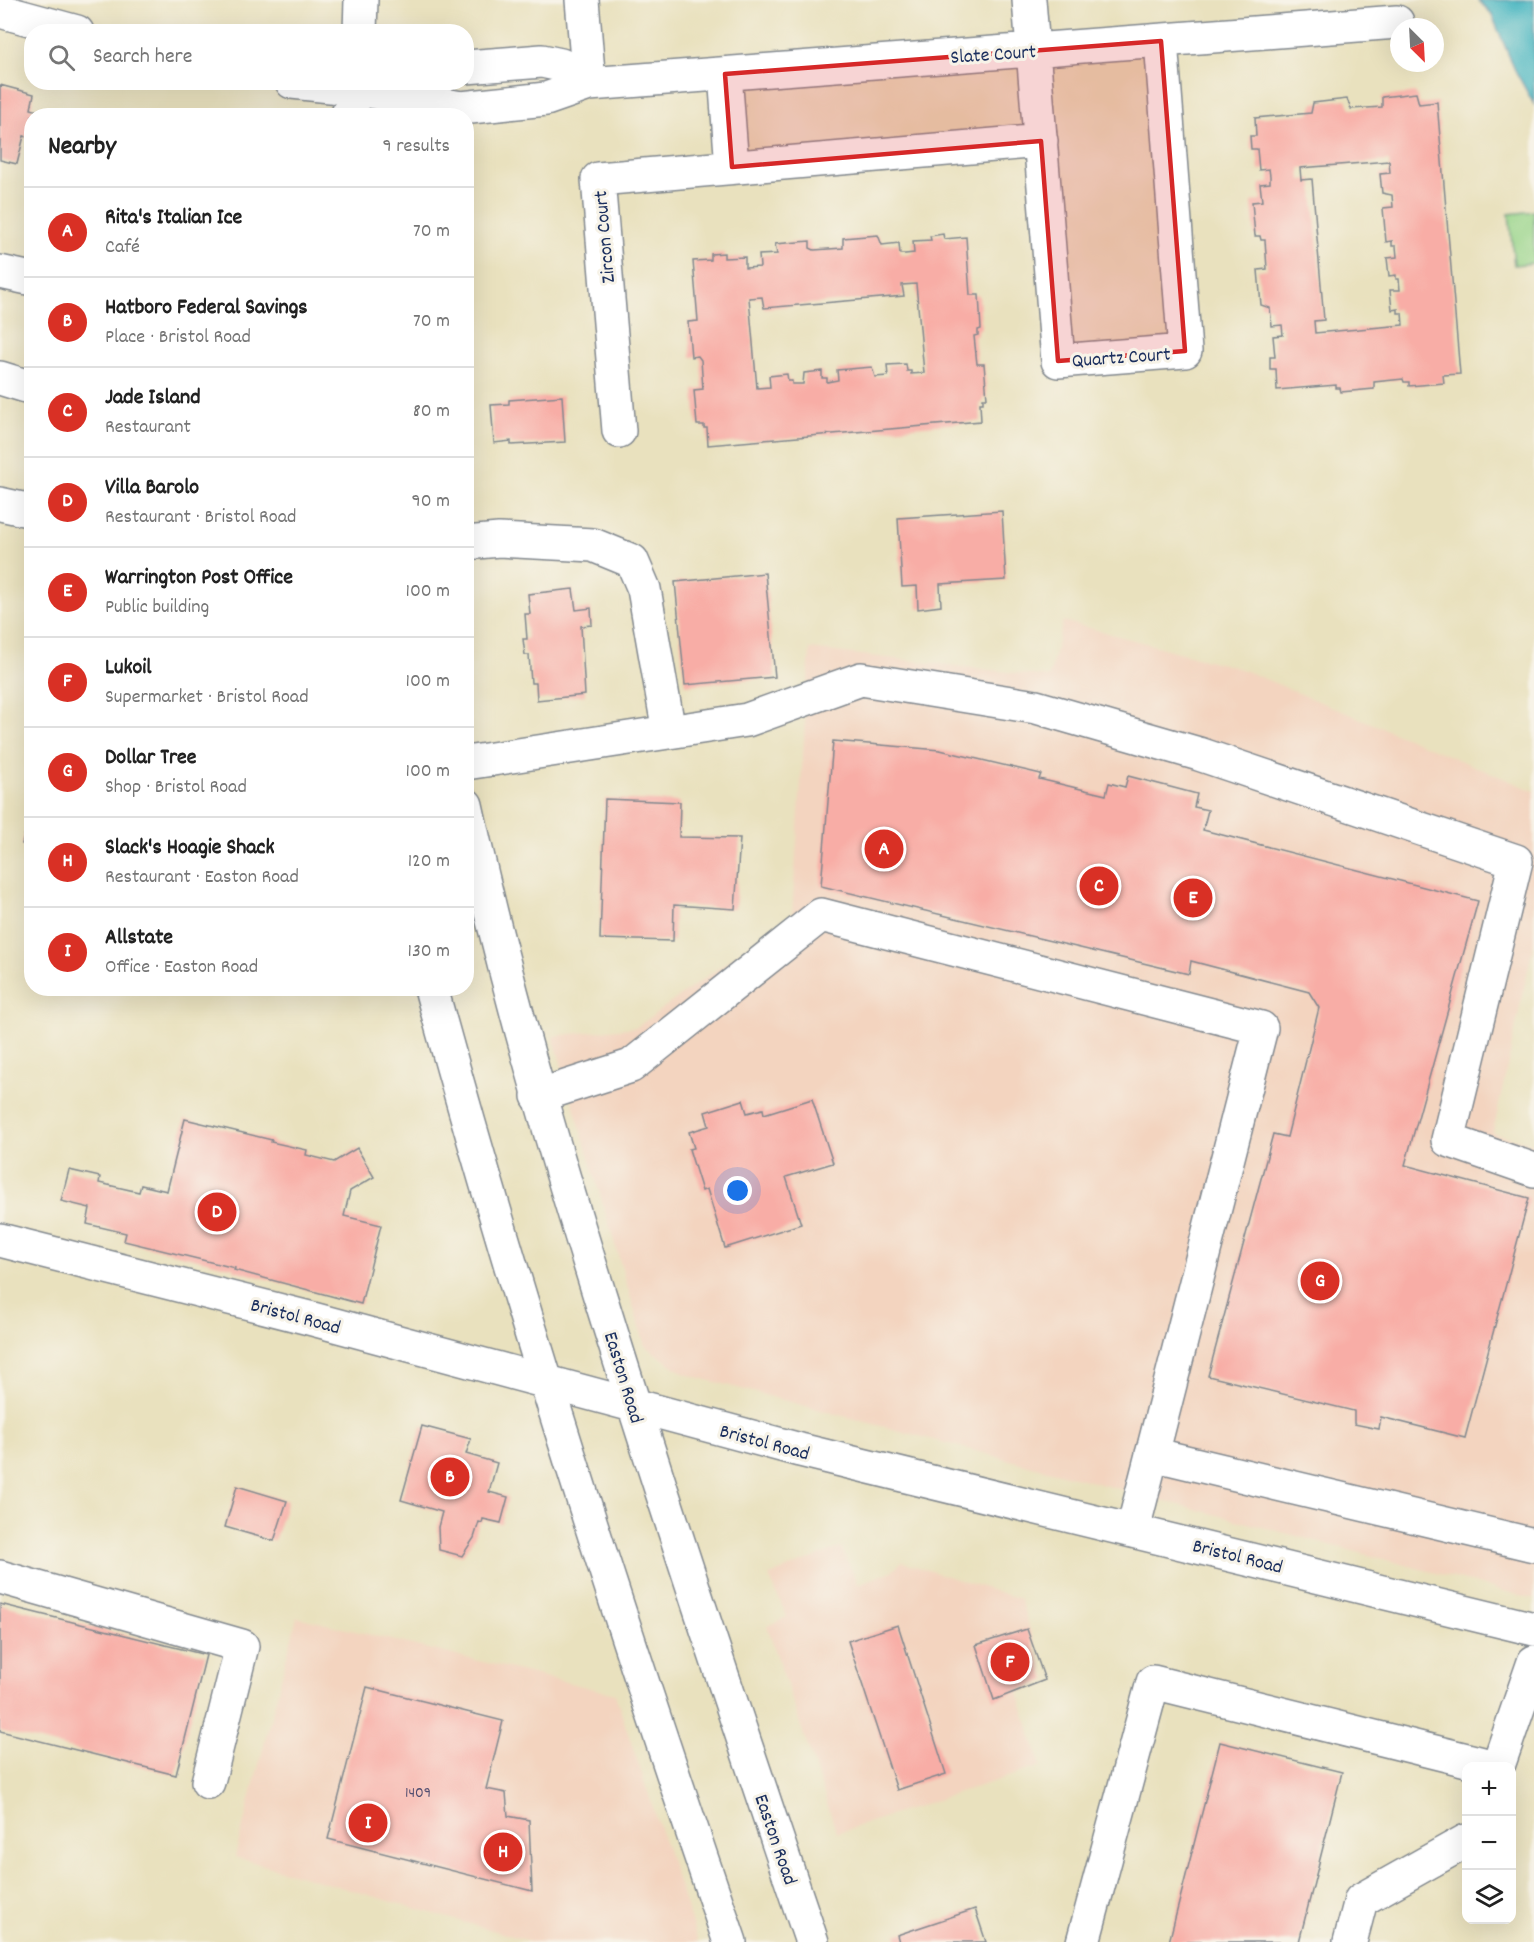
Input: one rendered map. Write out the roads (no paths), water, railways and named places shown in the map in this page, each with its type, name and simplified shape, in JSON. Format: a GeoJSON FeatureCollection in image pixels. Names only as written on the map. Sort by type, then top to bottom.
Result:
{"type":"FeatureCollection","features":[{"type":"Feature","properties":{"kind":"main road"},"geometry":{"type":"LineString","coordinates":[[360,24],[361,0]]}},
{"type":"Feature","properties":{"kind":"main road"},"geometry":{"type":"LineString","coordinates":[[582,0],[589,84]]}},
{"type":"Feature","properties":{"kind":"main road","name":"Quartz Court"},"geometry":{"type":"LineString","coordinates":[[1029,0],[1058,361],[1185,351],[1161,41]]}},
{"type":"Feature","properties":{"kind":"main road"},"geometry":{"type":"LineString","coordinates":[[0,11],[48,24]]}},
{"type":"Feature","properties":{"kind":"main road","name":"Slate Court"},"geometry":{"type":"LineString","coordinates":[[331,90],[365,97],[461,108],[546,99],[589,84],[1390,23]]}},
{"type":"Feature","properties":{"kind":"main road"},"geometry":{"type":"LineString","coordinates":[[474,66],[542,61],[561,65],[589,84]]}},
{"type":"Feature","properties":{"kind":"main road"},"geometry":{"type":"LineString","coordinates":[[725,74],[732,167]]}},
{"type":"Feature","properties":{"kind":"main road","name":"Zircon Court"},"geometry":{"type":"LineString","coordinates":[[619,430],[598,178],[1041,141]]}},
{"type":"Feature","properties":{"kind":"main road"},"geometry":{"type":"LineString","coordinates":[[0,272],[24,277]]}},
{"type":"Feature","properties":{"kind":"main road"},"geometry":{"type":"LineString","coordinates":[[0,504],[24,509]]}},
{"type":"Feature","properties":{"kind":"main road"},"geometry":{"type":"LineString","coordinates":[[474,542],[499,540],[592,545],[632,561],[644,589],[669,732]]}},
{"type":"Feature","properties":{"kind":"main road"},"geometry":{"type":"LineString","coordinates":[[474,762],[747,720],[861,679],[1036,707],[1199,754],[1516,861],[1448,1140],[1534,1170]]}},
{"type":"Feature","properties":{"kind":"main road","name":"Easton Road"},"geometry":{"type":"LineString","coordinates":[[474,842],[492,924],[538,1095],[634,1406],[812,1942]]}},
{"type":"Feature","properties":{"kind":"main road"},"geometry":{"type":"LineString","coordinates":[[538,1095],[630,1066],[821,915],[1260,1028],[1133,1529]]}},
{"type":"Feature","properties":{"kind":"main road"},"geometry":{"type":"LineString","coordinates":[[433,996],[470,1130],[651,1710],[730,1942]]}},
{"type":"Feature","properties":{"kind":"main road","name":"Bristol Road"},"geometry":{"type":"LineString","coordinates":[[0,1240],[309,1318],[549,1384],[949,1488],[1133,1529],[1534,1629]]}},
{"type":"Feature","properties":{"kind":"main road"},"geometry":{"type":"LineString","coordinates":[[1152,1454],[1534,1545]]}},
{"type":"Feature","properties":{"kind":"main road"},"geometry":{"type":"LineString","coordinates":[[0,1577],[242,1646],[208,1782]]}},
{"type":"Feature","properties":{"kind":"main road"},"geometry":{"type":"LineString","coordinates":[[1500,1762],[1534,1662]]}},
{"type":"Feature","properties":{"kind":"main road"},"geometry":{"type":"LineString","coordinates":[[1083,1942],[1153,1682],[1471,1762]]}},
{"type":"Feature","properties":{"kind":"main road"},"geometry":{"type":"LineString","coordinates":[[1350,1942],[1361,1900],[1462,1844]]}},
{"type":"Feature","properties":{"kind":"water"},"geometry":{"type":"Polygon","coordinates":[[[1478,0],[1534,0],[1534,104],[1515,70],[1491,13],[1478,0]]]}},
{"type":"Feature","properties":{"kind":"place","name":"Rita's Italian Ice"},"geometry":{"type":"Point","coordinates":[884,849]}},
{"type":"Feature","properties":{"kind":"place","name":"Jade Island"},"geometry":{"type":"Point","coordinates":[1099,886]}},
{"type":"Feature","properties":{"kind":"place","name":"Warrington Post Office"},"geometry":{"type":"Point","coordinates":[1193,898]}},
{"type":"Feature","properties":{"kind":"place","name":"Villa Barolo"},"geometry":{"type":"Point","coordinates":[217,1212]}},
{"type":"Feature","properties":{"kind":"place","name":"Dollar Tree"},"geometry":{"type":"Point","coordinates":[1320,1281]}},
{"type":"Feature","properties":{"kind":"place","name":"Hatboro Federal Savings"},"geometry":{"type":"Point","coordinates":[450,1477]}},
{"type":"Feature","properties":{"kind":"place","name":"Lukoil"},"geometry":{"type":"Point","coordinates":[1010,1662]}},
{"type":"Feature","properties":{"kind":"place","name":"Allstate"},"geometry":{"type":"Point","coordinates":[368,1823]}},
{"type":"Feature","properties":{"kind":"place","name":"Slack's Hoagie Shack"},"geometry":{"type":"Point","coordinates":[503,1852]}}]}
